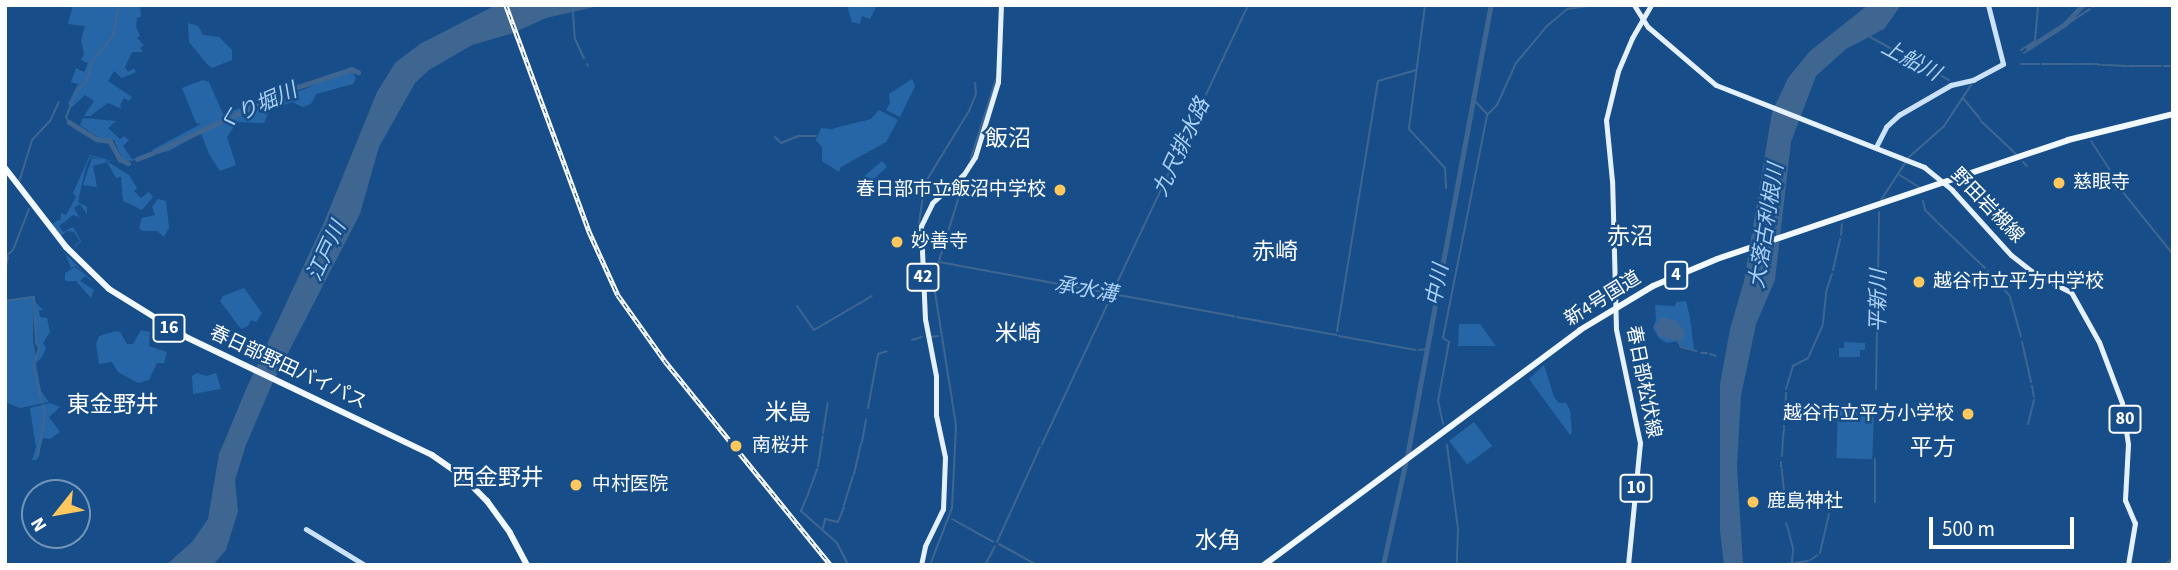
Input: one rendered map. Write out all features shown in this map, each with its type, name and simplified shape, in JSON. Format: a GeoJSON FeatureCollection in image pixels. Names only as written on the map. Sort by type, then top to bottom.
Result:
{"type":"FeatureCollection","features":[{"type":"Feature","properties":{"kind":"highway","name":"新4号国道"},"geometry":{"type":"LineString","coordinates":[[1270,565],[1425,447],[1615,310],[1681,277],[1740,252],[1945,183],[2085,139],[2173,116]]}},
{"type":"Feature","properties":{"kind":"highway","name":"春日部野田バイパス"},"geometry":{"type":"LineString","coordinates":[[5,170],[58,242],[101,286],[160,325],[423,449],[463,477],[502,520],[525,565]]}},
{"type":"Feature","properties":{"kind":"highway","name":"新4号国道"},"geometry":{"type":"LineString","coordinates":[[1264,565],[1387,476]]}},
{"type":"Feature","properties":{"kind":"main road","name":"42"},"geometry":{"type":"LineString","coordinates":[[920,565],[925,546],[944,506],[945,457],[936,415],[935,366],[925,319],[921,226],[932,203],[964,174],[975,157],[998,82],[1001,5]]}},
{"type":"Feature","properties":{"kind":"main road","name":"野田岩槻線"},"geometry":{"type":"LineString","coordinates":[[1634,5],[1642,20],[1716,85],[1908,159],[1945,183],[2011,255],[2037,275],[2070,292],[2099,342],[2116,382],[2127,427],[2125,500],[2135,523],[2128,565]]}},
{"type":"Feature","properties":{"kind":"main road","name":"春日部松伏線"},"geometry":{"type":"LineString","coordinates":[[1628,565],[1640,439],[1615,310],[1612,181],[1607,108],[1629,45],[1651,5]]}},
{"type":"Feature","properties":{"kind":"main road"},"geometry":{"type":"LineString","coordinates":[[1876,147],[1886,127],[1899,116],[1951,85],[1973,80],[2003,64],[1989,5]]}},
{"type":"Feature","properties":{"kind":"main road"},"geometry":{"type":"LineString","coordinates":[[306,528],[365,565]]}},
{"type":"Feature","properties":{"kind":"shaded area"},"geometry":{"type":"Polygon","coordinates":[[[73,5],[140,5],[141,17],[137,18],[136,27],[140,36],[137,38],[144,45],[140,48],[143,52],[132,52],[125,67],[128,72],[134,68],[136,72],[122,78],[114,71],[108,81],[132,97],[129,101],[124,98],[120,105],[122,109],[108,103],[90,116],[84,116],[94,101],[85,95],[72,107],[68,104],[78,84],[71,82],[76,68],[84,72],[88,63],[81,60],[84,54],[81,40],[85,26],[68,24],[73,5]]]}},
{"type":"Feature","properties":{"kind":"shaded area"},"geometry":{"type":"Polygon","coordinates":[[[847,5],[877,5],[870,19],[862,16],[860,24],[852,22],[847,5]]]}},
{"type":"Feature","properties":{"kind":"shaded area"},"geometry":{"type":"Polygon","coordinates":[[[188,23],[198,26],[203,35],[219,37],[232,50],[232,60],[212,68],[207,64],[189,42],[188,23]]]}},
{"type":"Feature","properties":{"kind":"shaded area"},"geometry":{"type":"Polygon","coordinates":[[[351,69],[356,78],[353,84],[316,94],[311,104],[303,107],[292,102],[269,111],[264,123],[237,122],[227,137],[236,165],[220,171],[209,154],[201,133],[169,151],[156,154],[152,150],[201,124],[196,123],[182,88],[203,80],[209,82],[223,114],[265,100],[284,90],[300,91],[351,69]]]}},
{"type":"Feature","properties":{"kind":"shaded area"},"geometry":{"type":"Polygon","coordinates":[[[912,79],[915,86],[900,117],[886,110],[890,103],[889,94],[912,79]]]}},
{"type":"Feature","properties":{"kind":"shaded area"},"geometry":{"type":"Polygon","coordinates":[[[879,110],[898,120],[886,142],[841,167],[839,172],[822,161],[822,147],[816,140],[821,128],[831,129],[871,119],[879,110]]]}},
{"type":"Feature","properties":{"kind":"shaded area"},"geometry":{"type":"Polygon","coordinates":[[[83,118],[116,121],[108,128],[120,139],[124,136],[129,140],[123,146],[132,159],[147,155],[132,161],[123,160],[114,140],[99,138],[80,125],[83,118]]]}},
{"type":"Feature","properties":{"kind":"shaded area"},"geometry":{"type":"Polygon","coordinates":[[[90,155],[116,162],[105,160],[129,175],[137,188],[134,191],[141,198],[149,192],[153,197],[142,210],[123,201],[121,177],[116,178],[107,162],[93,166],[97,187],[83,185],[92,158],[103,160],[91,156],[78,202],[87,207],[87,214],[80,204],[74,208],[79,217],[73,215],[59,226],[63,232],[73,227],[81,241],[76,246],[76,251],[75,245],[80,241],[74,232],[67,231],[61,236],[52,224],[61,219],[61,213],[66,215],[76,197],[73,193],[90,155]]]}},
{"type":"Feature","properties":{"kind":"shaded area"},"geometry":{"type":"Polygon","coordinates":[[[882,161],[887,167],[875,178],[883,184],[878,192],[862,178],[882,161]]]}},
{"type":"Feature","properties":{"kind":"shaded area"},"geometry":{"type":"Polygon","coordinates":[[[158,199],[166,201],[169,228],[164,237],[157,231],[142,231],[139,228],[142,218],[155,215],[152,207],[158,199]]]}},
{"type":"Feature","properties":{"kind":"shaded area"},"geometry":{"type":"Polygon","coordinates":[[[65,253],[93,282],[85,276],[80,281],[94,290],[91,298],[76,281],[65,281],[65,273],[75,267],[88,277],[76,266],[71,268],[65,253]]]}},
{"type":"Feature","properties":{"kind":"shaded area"},"geometry":{"type":"Polygon","coordinates":[[[244,288],[262,313],[256,322],[251,320],[248,326],[241,329],[220,301],[223,296],[244,288]]]}},
{"type":"Feature","properties":{"kind":"shaded area"},"geometry":{"type":"Polygon","coordinates":[[[34,296],[33,341],[36,356],[40,348],[36,343],[35,302],[43,310],[39,310],[40,317],[47,318],[50,332],[43,343],[46,348],[42,357],[36,363],[41,391],[49,402],[20,408],[5,402],[5,300],[34,296]]]}},
{"type":"Feature","properties":{"kind":"shaded area"},"geometry":{"type":"Polygon","coordinates":[[[1686,301],[1694,350],[1682,346],[1679,341],[1667,343],[1659,338],[1653,328],[1656,320],[1655,305],[1675,306],[1676,302],[1686,301]]]}},
{"type":"Feature","properties":{"kind":"shaded area"},"geometry":{"type":"Polygon","coordinates":[[[1459,324],[1480,324],[1496,346],[1458,346],[1459,324]]]}},
{"type":"Feature","properties":{"kind":"shaded area"},"geometry":{"type":"Polygon","coordinates":[[[141,330],[150,332],[149,346],[167,352],[164,363],[157,363],[149,380],[138,383],[118,372],[112,362],[99,364],[96,344],[99,336],[116,331],[120,332],[127,344],[133,344],[141,330]]]}},
{"type":"Feature","properties":{"kind":"shaded area"},"geometry":{"type":"Polygon","coordinates":[[[1844,342],[1865,343],[1865,350],[1860,350],[1860,357],[1839,357],[1839,348],[1844,348],[1844,342]]]}},
{"type":"Feature","properties":{"kind":"shaded area"},"geometry":{"type":"Polygon","coordinates":[[[1544,365],[1554,397],[1559,403],[1566,403],[1570,410],[1570,435],[1529,379],[1544,365]]]}},
{"type":"Feature","properties":{"kind":"shaded area"},"geometry":{"type":"Polygon","coordinates":[[[197,373],[207,376],[216,373],[221,389],[193,394],[192,376],[197,373]]]}},
{"type":"Feature","properties":{"kind":"shaded area"},"geometry":{"type":"Polygon","coordinates":[[[50,403],[60,407],[49,417],[60,432],[50,439],[43,438],[37,460],[32,460],[36,448],[30,408],[50,403]]]}},
{"type":"Feature","properties":{"kind":"shaded area"},"geometry":{"type":"Polygon","coordinates":[[[1838,409],[1874,410],[1872,459],[1836,458],[1838,409]]]}},
{"type":"Feature","properties":{"kind":"shaded area"},"geometry":{"type":"Polygon","coordinates":[[[1474,422],[1492,446],[1467,465],[1449,441],[1474,422]]]}},
{"type":"Feature","properties":{"kind":"water","name":"江戸川"},"geometry":{"type":"Polygon","coordinates":[[[496,5],[603,5],[546,18],[513,33],[472,45],[429,70],[415,83],[379,147],[360,214],[272,384],[246,445],[235,480],[238,511],[226,550],[213,565],[166,565],[192,542],[208,519],[219,454],[247,387],[325,220],[377,92],[395,63],[420,44],[496,5]]]}},
{"type":"Feature","properties":{"kind":"water","name":"大落古利根川"},"geometry":{"type":"Polygon","coordinates":[[[1868,5],[1901,5],[1884,29],[1846,49],[1816,76],[1791,142],[1775,280],[1756,324],[1741,396],[1737,466],[1743,565],[1724,565],[1720,531],[1720,384],[1730,329],[1744,281],[1772,112],[1788,78],[1810,51],[1868,5]]]}},
{"type":"Feature","properties":{"kind":"water"},"geometry":{"type":"Polygon","coordinates":[[[1661,317],[1676,321],[1685,332],[1683,339],[1678,341],[1658,336],[1655,326],[1661,317]]]}},
{"type":"Feature","properties":{"kind":"waterway"},"geometry":{"type":"LineString","coordinates":[[69,122],[66,117],[77,90],[86,82],[92,62],[113,36],[119,5]]}},
{"type":"Feature","properties":{"kind":"waterway","name":"九尺排水路"},"geometry":{"type":"LineString","coordinates":[[1114,289],[1248,5]]}},
{"type":"Feature","properties":{"kind":"waterway"},"geometry":{"type":"LineString","coordinates":[[1425,5],[1409,129],[1445,168],[1446,188]]}},
{"type":"Feature","properties":{"kind":"waterway","name":"中川"},"geometry":{"type":"LineString","coordinates":[[1383,565],[1408,451],[1491,5]]}},
{"type":"Feature","properties":{"kind":"waterway"},"geometry":{"type":"LineString","coordinates":[[1443,424],[1438,401],[1449,342],[1443,338],[1487,115],[1497,105],[1516,63],[1547,26],[1567,9],[1597,5]]}},
{"type":"Feature","properties":{"kind":"waterway"},"geometry":{"type":"LineString","coordinates":[[2021,50],[2035,41],[2038,5]]}},
{"type":"Feature","properties":{"kind":"waterway","name":"平新川"},"geometry":{"type":"LineString","coordinates":[[2028,48],[2065,24],[2083,5]]}},
{"type":"Feature","properties":{"kind":"waterway","name":"平新川"},"geometry":{"type":"LineString","coordinates":[[2024,53],[2090,9]]}},
{"type":"Feature","properties":{"kind":"waterway"},"geometry":{"type":"LineString","coordinates":[[573,13],[575,39],[584,58]]}},
{"type":"Feature","properties":{"kind":"waterway","name":"上船川"},"geometry":{"type":"LineString","coordinates":[[1870,37],[1949,80]]}},
{"type":"Feature","properties":{"kind":"waterway","name":"上船川"},"geometry":{"type":"LineString","coordinates":[[2025,64],[2039,64]]}},
{"type":"Feature","properties":{"kind":"waterway","name":"上船川"},"geometry":{"type":"LineString","coordinates":[[2042,64],[2048,64]]}},
{"type":"Feature","properties":{"kind":"waterway","name":"上船川"},"geometry":{"type":"LineString","coordinates":[[2049,64],[2074,64]]}},
{"type":"Feature","properties":{"kind":"waterway","name":"上船川"},"geometry":{"type":"LineString","coordinates":[[2081,64],[2094,64]]}},
{"type":"Feature","properties":{"kind":"waterway","name":"上船川"},"geometry":{"type":"LineString","coordinates":[[2096,64],[2101,65]]}},
{"type":"Feature","properties":{"kind":"waterway","name":"上船川"},"geometry":{"type":"LineString","coordinates":[[2107,65],[2127,66]]}},
{"type":"Feature","properties":{"kind":"waterway","name":"上船川"},"geometry":{"type":"LineString","coordinates":[[2129,66],[2161,66]]}},
{"type":"Feature","properties":{"kind":"waterway","name":"上船川"},"geometry":{"type":"LineString","coordinates":[[2164,66],[2173,66]]}},
{"type":"Feature","properties":{"kind":"waterway","name":"くり堀川"},"geometry":{"type":"LineString","coordinates":[[157,151],[292,89],[352,69],[358,72]]}},
{"type":"Feature","properties":{"kind":"waterway"},"geometry":{"type":"LineString","coordinates":[[1337,331],[1378,81],[1416,70]]}},
{"type":"Feature","properties":{"kind":"waterway"},"geometry":{"type":"LineString","coordinates":[[971,158],[996,79]]}},
{"type":"Feature","properties":{"kind":"waterway"},"geometry":{"type":"LineString","coordinates":[[919,223],[925,183],[969,111],[976,94],[975,83]]}},
{"type":"Feature","properties":{"kind":"waterway","name":"平新川"},"geometry":{"type":"LineString","coordinates":[[1908,158],[1944,126],[1971,85]]}},
{"type":"Feature","properties":{"kind":"waterway"},"geometry":{"type":"LineString","coordinates":[[1963,98],[1980,119]]}},
{"type":"Feature","properties":{"kind":"waterway"},"geometry":{"type":"LineString","coordinates":[[1473,99],[1487,114]]}},
{"type":"Feature","properties":{"kind":"waterway"},"geometry":{"type":"LineString","coordinates":[[19,182],[32,140],[50,121],[59,102]]}},
{"type":"Feature","properties":{"kind":"waterway"},"geometry":{"type":"LineString","coordinates":[[1981,121],[2016,154]]}},
{"type":"Feature","properties":{"kind":"waterway","name":"くり堀川"},"geometry":{"type":"LineString","coordinates":[[69,122],[96,139],[110,141],[120,159],[128,163]]}},
{"type":"Feature","properties":{"kind":"waterway"},"geometry":{"type":"LineString","coordinates":[[775,137],[781,143],[798,136],[816,136]]}},
{"type":"Feature","properties":{"kind":"waterway"},"geometry":{"type":"LineString","coordinates":[[2091,141],[2111,172],[2116,190],[2122,191],[2172,253]]}},
{"type":"Feature","properties":{"kind":"waterway","name":"くり堀川"},"geometry":{"type":"LineString","coordinates":[[137,159],[153,153]]}},
{"type":"Feature","properties":{"kind":"waterway"},"geometry":{"type":"LineString","coordinates":[[2023,162],[2027,166]]}},
{"type":"Feature","properties":{"kind":"waterway","name":"平新川"},"geometry":{"type":"LineString","coordinates":[[1881,200],[1905,163]]}},
{"type":"Feature","properties":{"kind":"waterway"},"geometry":{"type":"LineString","coordinates":[[1898,174],[1919,187]]}},
{"type":"Feature","properties":{"kind":"waterway"},"geometry":{"type":"LineString","coordinates":[[930,565],[952,508],[956,425],[933,280],[965,177]]}},
{"type":"Feature","properties":{"kind":"waterway"},"geometry":{"type":"LineString","coordinates":[[1923,201],[1925,210],[1936,221]]}},
{"type":"Feature","properties":{"kind":"waterway"},"geometry":{"type":"LineString","coordinates":[[5,257],[13,250],[29,209]]}},
{"type":"Feature","properties":{"kind":"waterway","name":"平新川"},"geometry":{"type":"LineString","coordinates":[[1876,389],[1879,212]]}},
{"type":"Feature","properties":{"kind":"waterway"},"geometry":{"type":"LineString","coordinates":[[1938,223],[1985,268]]}},
{"type":"Feature","properties":{"kind":"waterway"},"geometry":{"type":"LineString","coordinates":[[1841,235],[1842,224]]}},
{"type":"Feature","properties":{"kind":"waterway"},"geometry":{"type":"LineString","coordinates":[[1833,270],[1840,239]]}},
{"type":"Feature","properties":{"kind":"waterway"},"geometry":{"type":"LineString","coordinates":[[5,269],[8,257]]}},
{"type":"Feature","properties":{"kind":"waterway","name":"承水溝"},"geometry":{"type":"LineString","coordinates":[[939,262],[1234,316]]}},
{"type":"Feature","properties":{"kind":"waterway"},"geometry":{"type":"LineString","coordinates":[[1988,271],[2009,295]]}},
{"type":"Feature","properties":{"kind":"waterway"},"geometry":{"type":"LineString","coordinates":[[1823,323],[1826,292],[1832,274]]}},
{"type":"Feature","properties":{"kind":"waterway"},"geometry":{"type":"LineString","coordinates":[[797,306],[814,330],[872,296]]}},
{"type":"Feature","properties":{"kind":"waterway"},"geometry":{"type":"LineString","coordinates":[[1879,296],[1885,303]]}},
{"type":"Feature","properties":{"kind":"waterway"},"geometry":{"type":"LineString","coordinates":[[5,301],[34,297],[36,343],[39,348],[33,366],[42,402]]}},
{"type":"Feature","properties":{"kind":"waterway"},"geometry":{"type":"LineString","coordinates":[[2010,297],[2021,337]]}},
{"type":"Feature","properties":{"kind":"waterway","name":"九尺排水路"},"geometry":{"type":"LineString","coordinates":[[1042,444],[1110,299]]}},
{"type":"Feature","properties":{"kind":"waterway","name":"承水溝"},"geometry":{"type":"LineString","coordinates":[[1237,317],[1336,335]]}},
{"type":"Feature","properties":{"kind":"waterway"},"geometry":{"type":"LineString","coordinates":[[1809,356],[1823,325]]}},
{"type":"Feature","properties":{"kind":"waterway"},"geometry":{"type":"LineString","coordinates":[[931,337],[938,336]]}},
{"type":"Feature","properties":{"kind":"waterway","name":"承水溝"},"geometry":{"type":"LineString","coordinates":[[1339,336],[1416,350]]}},
{"type":"Feature","properties":{"kind":"waterway"},"geometry":{"type":"LineString","coordinates":[[912,340],[922,337]]}},
{"type":"Feature","properties":{"kind":"waterway"},"geometry":{"type":"LineString","coordinates":[[1678,341],[1681,347],[1696,351]]}},
{"type":"Feature","properties":{"kind":"waterway"},"geometry":{"type":"LineString","coordinates":[[2022,342],[2031,382]]}},
{"type":"Feature","properties":{"kind":"waterway","name":"承水溝"},"geometry":{"type":"LineString","coordinates":[[1419,350],[1427,349]]}},
{"type":"Feature","properties":{"kind":"waterway"},"geometry":{"type":"LineString","coordinates":[[868,408],[878,354],[887,351]]}},
{"type":"Feature","properties":{"kind":"waterway"},"geometry":{"type":"LineString","coordinates":[[1701,353],[1707,353]]}},
{"type":"Feature","properties":{"kind":"waterway"},"geometry":{"type":"LineString","coordinates":[[1710,354],[1716,356]]}},
{"type":"Feature","properties":{"kind":"waterway"},"geometry":{"type":"LineString","coordinates":[[1786,389],[1793,366],[1808,358]]}},
{"type":"Feature","properties":{"kind":"waterway"},"geometry":{"type":"LineString","coordinates":[[2032,386],[2034,397]]}},
{"type":"Feature","properties":{"kind":"waterway"},"geometry":{"type":"LineString","coordinates":[[1785,414],[1786,393]]}},
{"type":"Feature","properties":{"kind":"waterway"},"geometry":{"type":"LineString","coordinates":[[1721,397],[1721,454]]}},
{"type":"Feature","properties":{"kind":"waterway"},"geometry":{"type":"LineString","coordinates":[[2028,424],[2034,400]]}},
{"type":"Feature","properties":{"kind":"waterway"},"geometry":{"type":"LineString","coordinates":[[823,433],[828,403]]}},
{"type":"Feature","properties":{"kind":"waterway"},"geometry":{"type":"LineString","coordinates":[[38,456],[45,413],[43,405]]}},
{"type":"Feature","properties":{"kind":"waterway"},"geometry":{"type":"LineString","coordinates":[[1784,422],[1785,417]]}},
{"type":"Feature","properties":{"kind":"waterway"},"geometry":{"type":"LineString","coordinates":[[862,442],[866,419]]}},
{"type":"Feature","properties":{"kind":"waterway"},"geometry":{"type":"LineString","coordinates":[[1783,437],[1784,429]]}},
{"type":"Feature","properties":{"kind":"waterway"},"geometry":{"type":"LineString","coordinates":[[818,466],[823,436]]}},
{"type":"Feature","properties":{"kind":"waterway"},"geometry":{"type":"LineString","coordinates":[[1782,456],[1783,439]]}},
{"type":"Feature","properties":{"kind":"waterway"},"geometry":{"type":"LineString","coordinates":[[854,474],[861,444]]}},
{"type":"Feature","properties":{"kind":"waterway"},"geometry":{"type":"LineString","coordinates":[[1447,445],[1458,529],[1457,565]]}},
{"type":"Feature","properties":{"kind":"waterway","name":"九尺排水路"},"geometry":{"type":"LineString","coordinates":[[997,542],[1040,447]]}},
{"type":"Feature","properties":{"kind":"waterway","name":"平新川"},"geometry":{"type":"LineString","coordinates":[[1875,459],[1875,502]]}},
{"type":"Feature","properties":{"kind":"waterway"},"geometry":{"type":"LineString","coordinates":[[1781,462],[1781,467]]}},
{"type":"Feature","properties":{"kind":"waterway"},"geometry":{"type":"LineString","coordinates":[[807,497],[817,469]]}},
{"type":"Feature","properties":{"kind":"waterway"},"geometry":{"type":"LineString","coordinates":[[1782,472],[1784,490]]}},
{"type":"Feature","properties":{"kind":"waterway"},"geometry":{"type":"LineString","coordinates":[[844,505],[853,476]]}},
{"type":"Feature","properties":{"kind":"waterway"},"geometry":{"type":"LineString","coordinates":[[806,499],[801,511],[837,543],[848,565]]}},
{"type":"Feature","properties":{"kind":"waterway"},"geometry":{"type":"LineString","coordinates":[[823,528],[825,519],[838,522],[844,507]]}},
{"type":"Feature","properties":{"kind":"waterway"},"geometry":{"type":"LineString","coordinates":[[1820,553],[1829,514]]}},
{"type":"Feature","properties":{"kind":"waterway"},"geometry":{"type":"LineString","coordinates":[[952,519],[974,531]]}},
{"type":"Feature","properties":{"kind":"waterway"},"geometry":{"type":"LineString","coordinates":[[1786,523],[1789,532]]}},
{"type":"Feature","properties":{"kind":"waterway"},"geometry":{"type":"LineString","coordinates":[[975,532],[994,542]]}},
{"type":"Feature","properties":{"kind":"waterway"},"geometry":{"type":"LineString","coordinates":[[1789,533],[1793,548]]}},
{"type":"Feature","properties":{"kind":"waterway"},"geometry":{"type":"LineString","coordinates":[[999,544],[1037,565]]}},
{"type":"Feature","properties":{"kind":"waterway","name":"九尺排水路"},"geometry":{"type":"LineString","coordinates":[[985,565],[995,546]]}},
{"type":"Feature","properties":{"kind":"waterway"},"geometry":{"type":"LineString","coordinates":[[1792,562],[1793,550]]}},
{"type":"Feature","properties":{"kind":"waterway"},"geometry":{"type":"LineString","coordinates":[[1810,560],[1818,555]]}},
{"type":"Feature","properties":{"kind":"waterway"},"geometry":{"type":"LineString","coordinates":[[2164,565],[2173,558]]}},
{"type":"Feature","properties":{"kind":"waterway"},"geometry":{"type":"LineString","coordinates":[[1787,564],[1808,561]]}},
{"type":"Feature","properties":{"kind":"waterway"},"geometry":{"type":"LineString","coordinates":[[1779,565],[1784,564]]}},
{"type":"Feature","properties":{"kind":"railway"},"geometry":{"type":"LineString","coordinates":[[506,5],[589,231],[618,295],[665,361],[831,565]]}},
{"type":"Feature","properties":{"kind":"place","name":"慈眼寺"},"geometry":{"type":"Point","coordinates":[2059,183]}},
{"type":"Feature","properties":{"kind":"place","name":"春日部市立飯沼中学校"},"geometry":{"type":"Point","coordinates":[1060,190]}},
{"type":"Feature","properties":{"kind":"place","name":"妙善寺"},"geometry":{"type":"Point","coordinates":[897,242]}},
{"type":"Feature","properties":{"kind":"place","name":"越谷市立平方中学校"},"geometry":{"type":"Point","coordinates":[1919,282]}},
{"type":"Feature","properties":{"kind":"place","name":"越谷市立平方小学校"},"geometry":{"type":"Point","coordinates":[1968,414]}},
{"type":"Feature","properties":{"kind":"place","name":"南桜井"},"geometry":{"type":"Point","coordinates":[736,446]}},
{"type":"Feature","properties":{"kind":"place","name":"中村医院"},"geometry":{"type":"Point","coordinates":[576,485]}},
{"type":"Feature","properties":{"kind":"place","name":"鹿島神社"},"geometry":{"type":"Point","coordinates":[1753,502]}},
{"type":"Feature","properties":{"kind":"district","name":"飯沼"},"geometry":{"type":"Point","coordinates":[1008,139]}},
{"type":"Feature","properties":{"kind":"district","name":"赤沼"},"geometry":{"type":"Point","coordinates":[1630,237]}},
{"type":"Feature","properties":{"kind":"district","name":"赤崎"},"geometry":{"type":"Point","coordinates":[1275,252]}},
{"type":"Feature","properties":{"kind":"district","name":"米崎"},"geometry":{"type":"Point","coordinates":[1018,334]}},
{"type":"Feature","properties":{"kind":"district","name":"東金野井"},"geometry":{"type":"Point","coordinates":[113,405]}},
{"type":"Feature","properties":{"kind":"district","name":"米島"},"geometry":{"type":"Point","coordinates":[788,413]}},
{"type":"Feature","properties":{"kind":"district","name":"平方"},"geometry":{"type":"Point","coordinates":[1933,448]}},
{"type":"Feature","properties":{"kind":"district","name":"西金野井"},"geometry":{"type":"Point","coordinates":[498,478]}},
{"type":"Feature","properties":{"kind":"district","name":"水角"},"geometry":{"type":"Point","coordinates":[1218,541]}}]}
